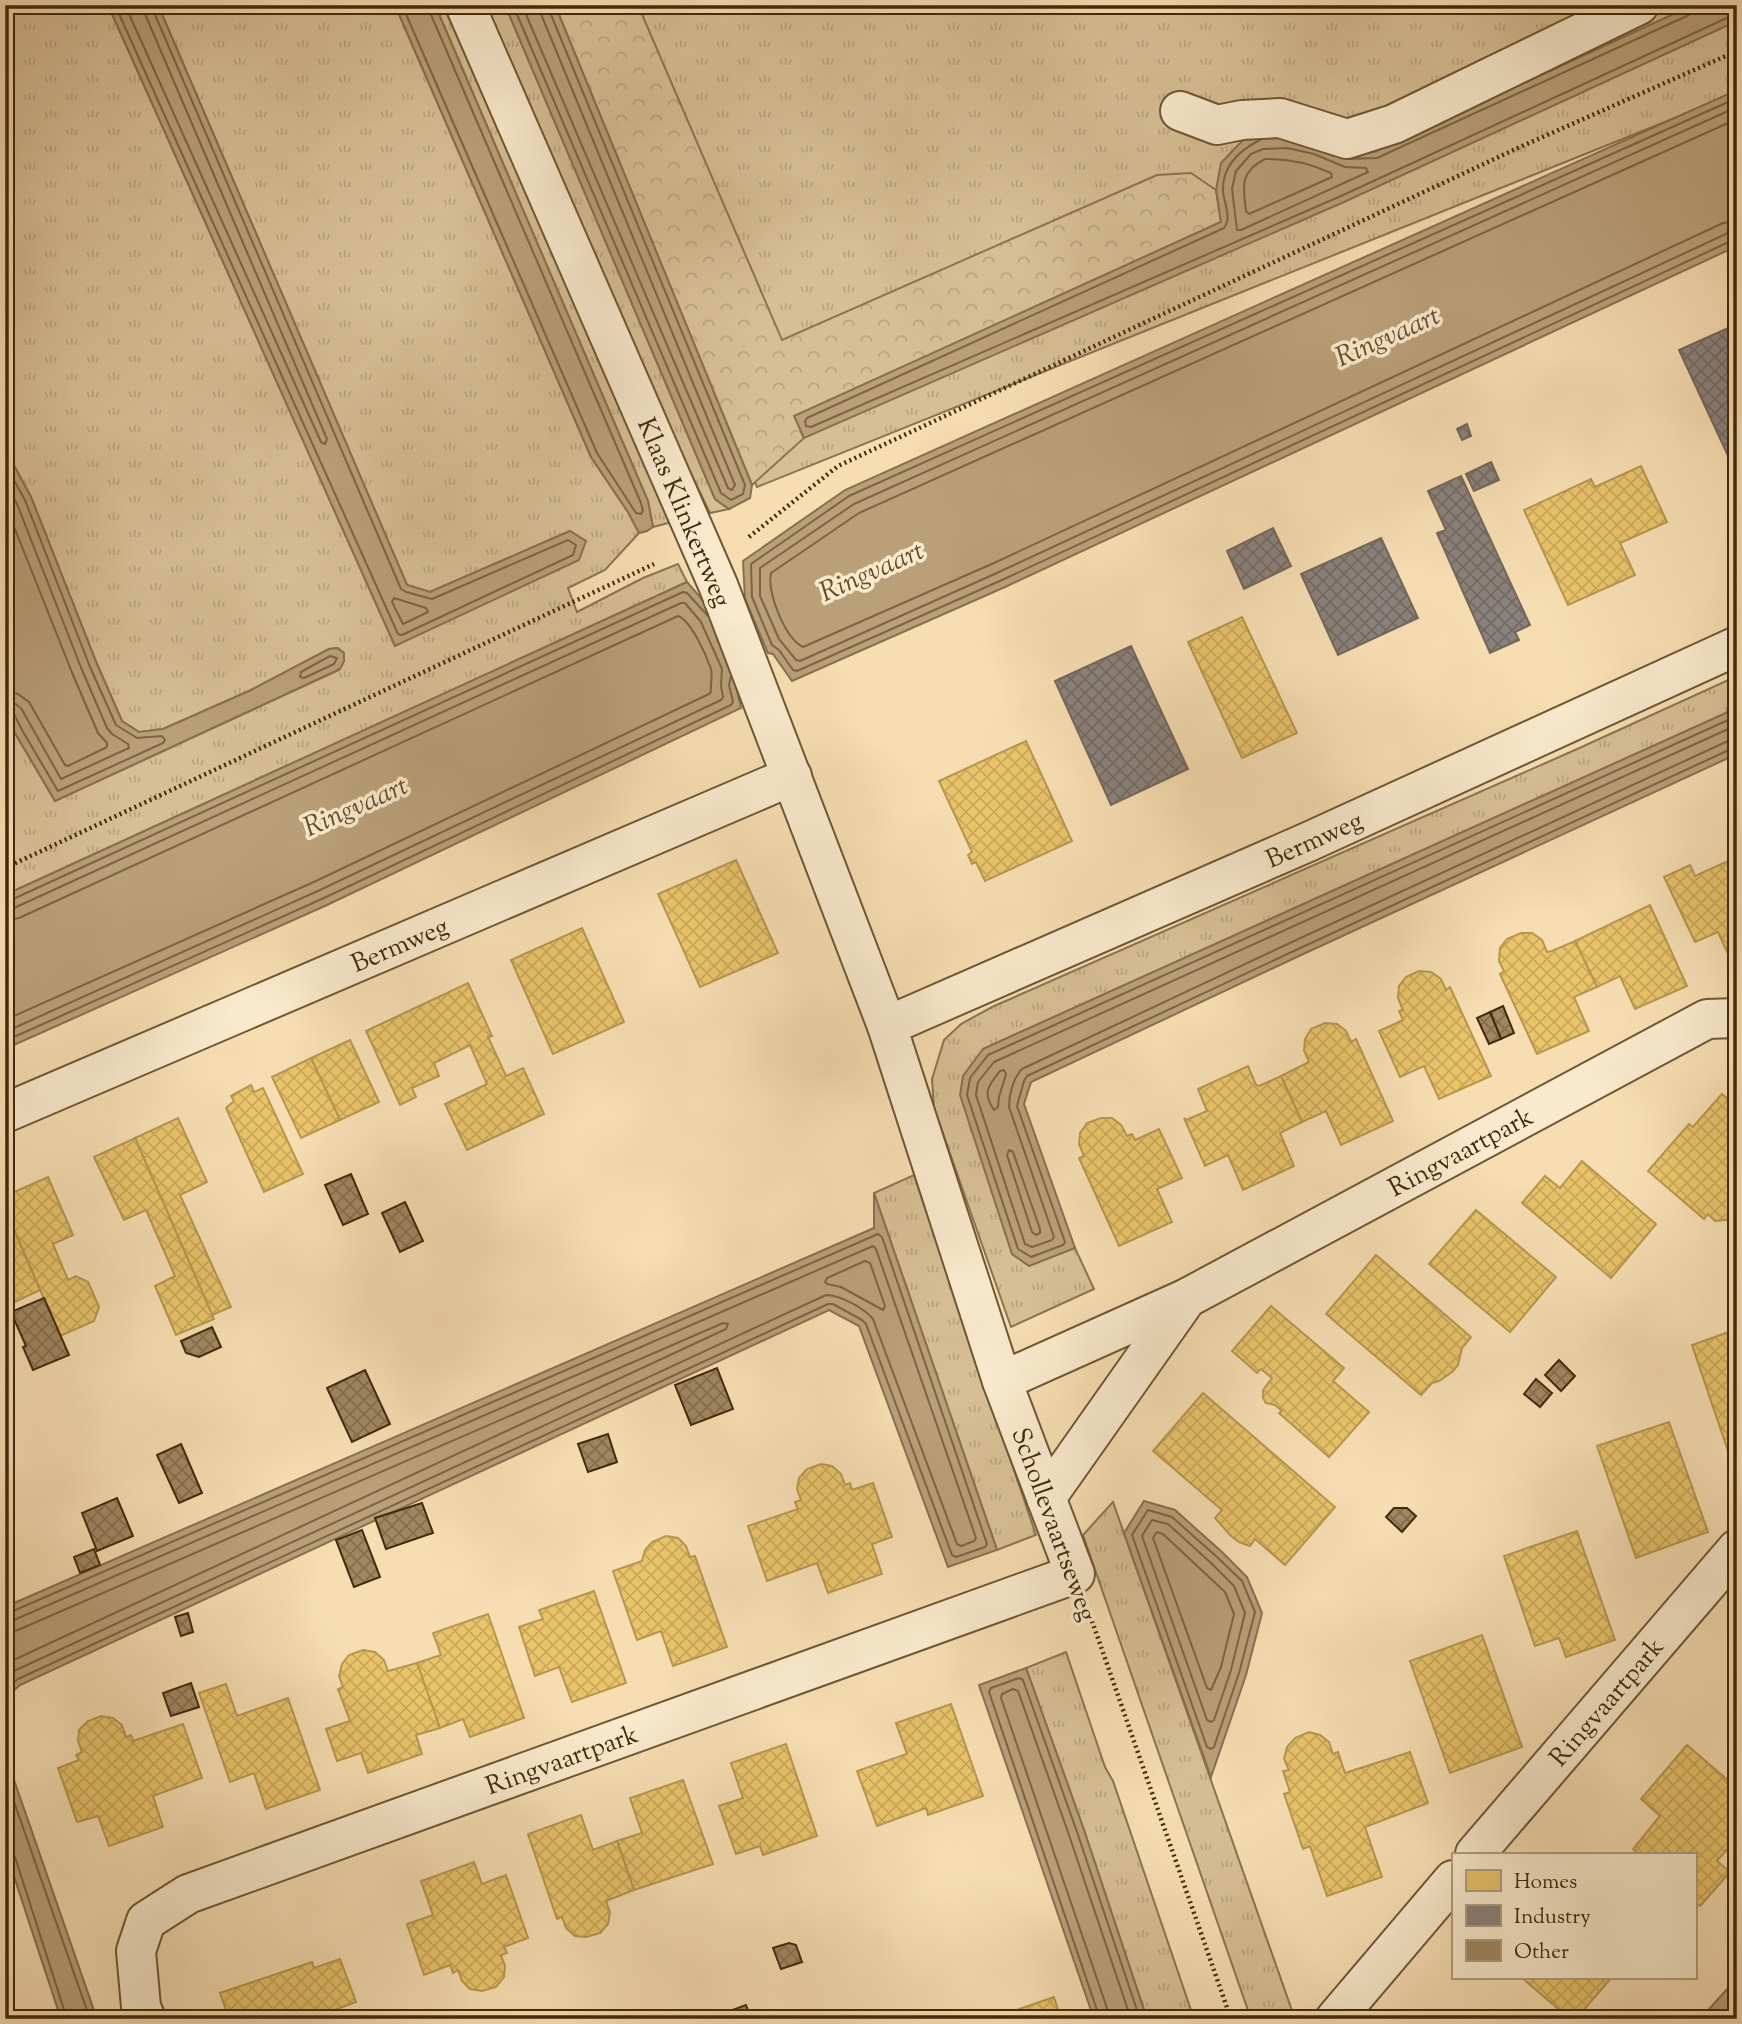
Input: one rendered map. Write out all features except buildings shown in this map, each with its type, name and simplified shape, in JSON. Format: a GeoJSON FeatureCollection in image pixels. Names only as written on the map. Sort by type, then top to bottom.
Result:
{"type":"FeatureCollection","features":[{"type":"Feature","properties":{"kind":"street","name":"Klaas Klinkertweg"},"geometry":{"type":"LineString","coordinates":[[464,5],[709,564],[887,1026]]}},
{"type":"Feature","properties":{"kind":"street"},"geometry":{"type":"LineString","coordinates":[[1180,111],[1217,125],[1242,120],[1280,118],[1347,139],[1394,124],[1639,5]]}},
{"type":"Feature","properties":{"kind":"street","name":"Bermweg"},"geometry":{"type":"LineString","coordinates":[[887,1026],[1308,842],[1737,646]]}},
{"type":"Feature","properties":{"kind":"street","name":"Bermweg"},"geometry":{"type":"LineString","coordinates":[[5,1113],[792,776]]}},
{"type":"Feature","properties":{"kind":"street","name":"Ringvaartpark"},"geometry":{"type":"LineString","coordinates":[[1002,1381],[1187,1298],[1707,1019],[1737,1018]]}},
{"type":"Feature","properties":{"kind":"street","name":"Schollevaartseweg"},"geometry":{"type":"LineString","coordinates":[[887,1026],[1002,1381],[1075,1574]]}},
{"type":"Feature","properties":{"kind":"street","name":"Ringvaartpark"},"geometry":{"type":"LineString","coordinates":[[1046,1498],[1187,1298]]}},
{"type":"Feature","properties":{"kind":"street","name":"Ringvaartpark"},"geometry":{"type":"LineString","coordinates":[[1476,1853],[1737,1549]]}},
{"type":"Feature","properties":{"kind":"street","name":"Ringvaartpark"},"geometry":{"type":"LineString","coordinates":[[146,2019],[141,2007],[136,1951],[146,1921],[188,1894],[1075,1574]]}},
{"type":"Feature","properties":{"kind":"street"},"geometry":{"type":"LineString","coordinates":[[1335,2019],[1452,1881]]}},
{"type":"Feature","properties":{"kind":"path"},"geometry":{"type":"LineString","coordinates":[[5,868],[709,564],[779,515],[838,466],[1520,147],[1737,51]]}},
{"type":"Feature","properties":{"kind":"path","name":"Schollevaartseweg"},"geometry":{"type":"LineString","coordinates":[[1075,1574],[1231,2019]]}},
{"type":"Feature","properties":{"kind":"green space"},"geometry":{"type":"Polygon","coordinates":[[[5,5],[108,5],[395,646],[570,531],[430,592],[407,585],[158,5],[395,5],[591,457],[639,533],[605,570],[568,588],[577,612],[643,578],[678,564],[687,582],[5,895],[5,711],[55,801],[339,670],[344,661],[344,653],[338,648],[329,649],[249,691],[163,729],[139,732],[122,721],[31,497],[5,449],[5,5]]]}},
{"type":"Feature","properties":{"kind":"green space"},"geometry":{"type":"Polygon","coordinates":[[[435,5],[448,5],[672,522],[653,527],[648,501],[435,5]]]}},
{"type":"Feature","properties":{"kind":"green space"},"geometry":{"type":"Polygon","coordinates":[[[485,5],[505,5],[715,499],[729,509],[710,513],[667,424],[485,5]]]}},
{"type":"Feature","properties":{"kind":"green space"},"geometry":{"type":"Polygon","coordinates":[[[555,5],[638,5],[782,340],[1157,175],[1191,173],[1216,190],[1221,222],[795,416],[804,438],[752,485],[555,5]]]}},
{"type":"Feature","properties":{"kind":"green space"},"geometry":{"type":"Polygon","coordinates":[[[562,5],[1737,5],[1737,93],[757,487],[562,5]]]}},
{"type":"Feature","properties":{"kind":"green space"},"geometry":{"type":"Polygon","coordinates":[[[1737,676],[1737,708],[983,1049],[1029,1265],[1075,1248],[1094,1289],[1011,1327],[934,1108],[932,1079],[944,1040],[961,1024],[992,1007],[1737,676]]]}},
{"type":"Feature","properties":{"kind":"green space"},"geometry":{"type":"Polygon","coordinates":[[[914,1175],[1036,1535],[997,1550],[874,1193],[914,1175]]]}},
{"type":"Feature","properties":{"kind":"green space"},"geometry":{"type":"Polygon","coordinates":[[[1113,1502],[1295,2019],[1251,2019],[1083,1535],[1113,1502]]]}},
{"type":"Feature","properties":{"kind":"green space"},"geometry":{"type":"Polygon","coordinates":[[[1066,1652],[1194,2019],[1147,2019],[1026,1668],[1066,1652]]]}},
{"type":"Feature","properties":{"kind":"water"},"geometry":{"type":"Polygon","coordinates":[[[108,5],[158,5],[407,585],[430,592],[570,531],[586,541],[579,560],[395,646],[108,5]]]}},
{"type":"Feature","properties":{"kind":"water"},"geometry":{"type":"Polygon","coordinates":[[[395,5],[435,5],[648,501],[653,527],[647,531],[639,533],[591,457],[395,5]]]}},
{"type":"Feature","properties":{"kind":"water"},"geometry":{"type":"Polygon","coordinates":[[[505,5],[555,5],[752,485],[750,498],[729,509],[715,499],[505,5]]]}},
{"type":"Feature","properties":{"kind":"water"},"geometry":{"type":"Polygon","coordinates":[[[1693,5],[1737,5],[1737,21],[1344,202],[804,438],[794,416],[1221,222],[1216,190],[1221,163],[1242,141],[1259,133],[1349,152],[1374,152],[1693,5]]]}},
{"type":"Feature","properties":{"kind":"water","name":"Ringvaart"},"geometry":{"type":"Polygon","coordinates":[[[1737,90],[1737,246],[1005,587],[792,681],[773,654],[768,653],[745,599],[743,561],[845,490],[1737,90]]]}},
{"type":"Feature","properties":{"kind":"water"},"geometry":{"type":"Polygon","coordinates":[[[5,449],[31,497],[122,721],[139,732],[163,729],[249,691],[329,649],[337,648],[344,653],[340,669],[55,801],[5,711],[5,449]]]}},
{"type":"Feature","properties":{"kind":"water","name":"Ringvaart"},"geometry":{"type":"Polygon","coordinates":[[[687,582],[714,613],[741,708],[327,905],[5,1049],[5,895],[687,582]]]}},
{"type":"Feature","properties":{"kind":"water"},"geometry":{"type":"Polygon","coordinates":[[[1737,708],[1737,754],[1031,1082],[1024,1104],[1075,1248],[1029,1266],[1012,1254],[960,1095],[963,1076],[983,1049],[1737,708]]]}},
{"type":"Feature","properties":{"kind":"water"},"geometry":{"type":"Polygon","coordinates":[[[874,1193],[997,1550],[948,1567],[859,1326],[829,1310],[20,1685],[11,1693],[5,1704],[5,1607],[874,1228],[874,1193]]]}},
{"type":"Feature","properties":{"kind":"water"},"geometry":{"type":"Polygon","coordinates":[[[1144,1501],[1175,1510],[1222,1552],[1247,1577],[1262,1613],[1246,1675],[1211,1777],[1124,1533],[1144,1501]]]}},
{"type":"Feature","properties":{"kind":"water"},"geometry":{"type":"Polygon","coordinates":[[[1026,1668],[1147,2019],[1094,2019],[979,1685],[1026,1668]]]}},
{"type":"Feature","properties":{"kind":"water"},"geometry":{"type":"Polygon","coordinates":[[[5,1754],[97,2019],[61,2019],[5,1849],[5,1754]]]}},
{"type":"Feature","properties":{"kind":"water"},"geometry":{"type":"Polygon","coordinates":[[[1737,1978],[1737,2019],[1700,2019],[1737,1978]]]}}]}
